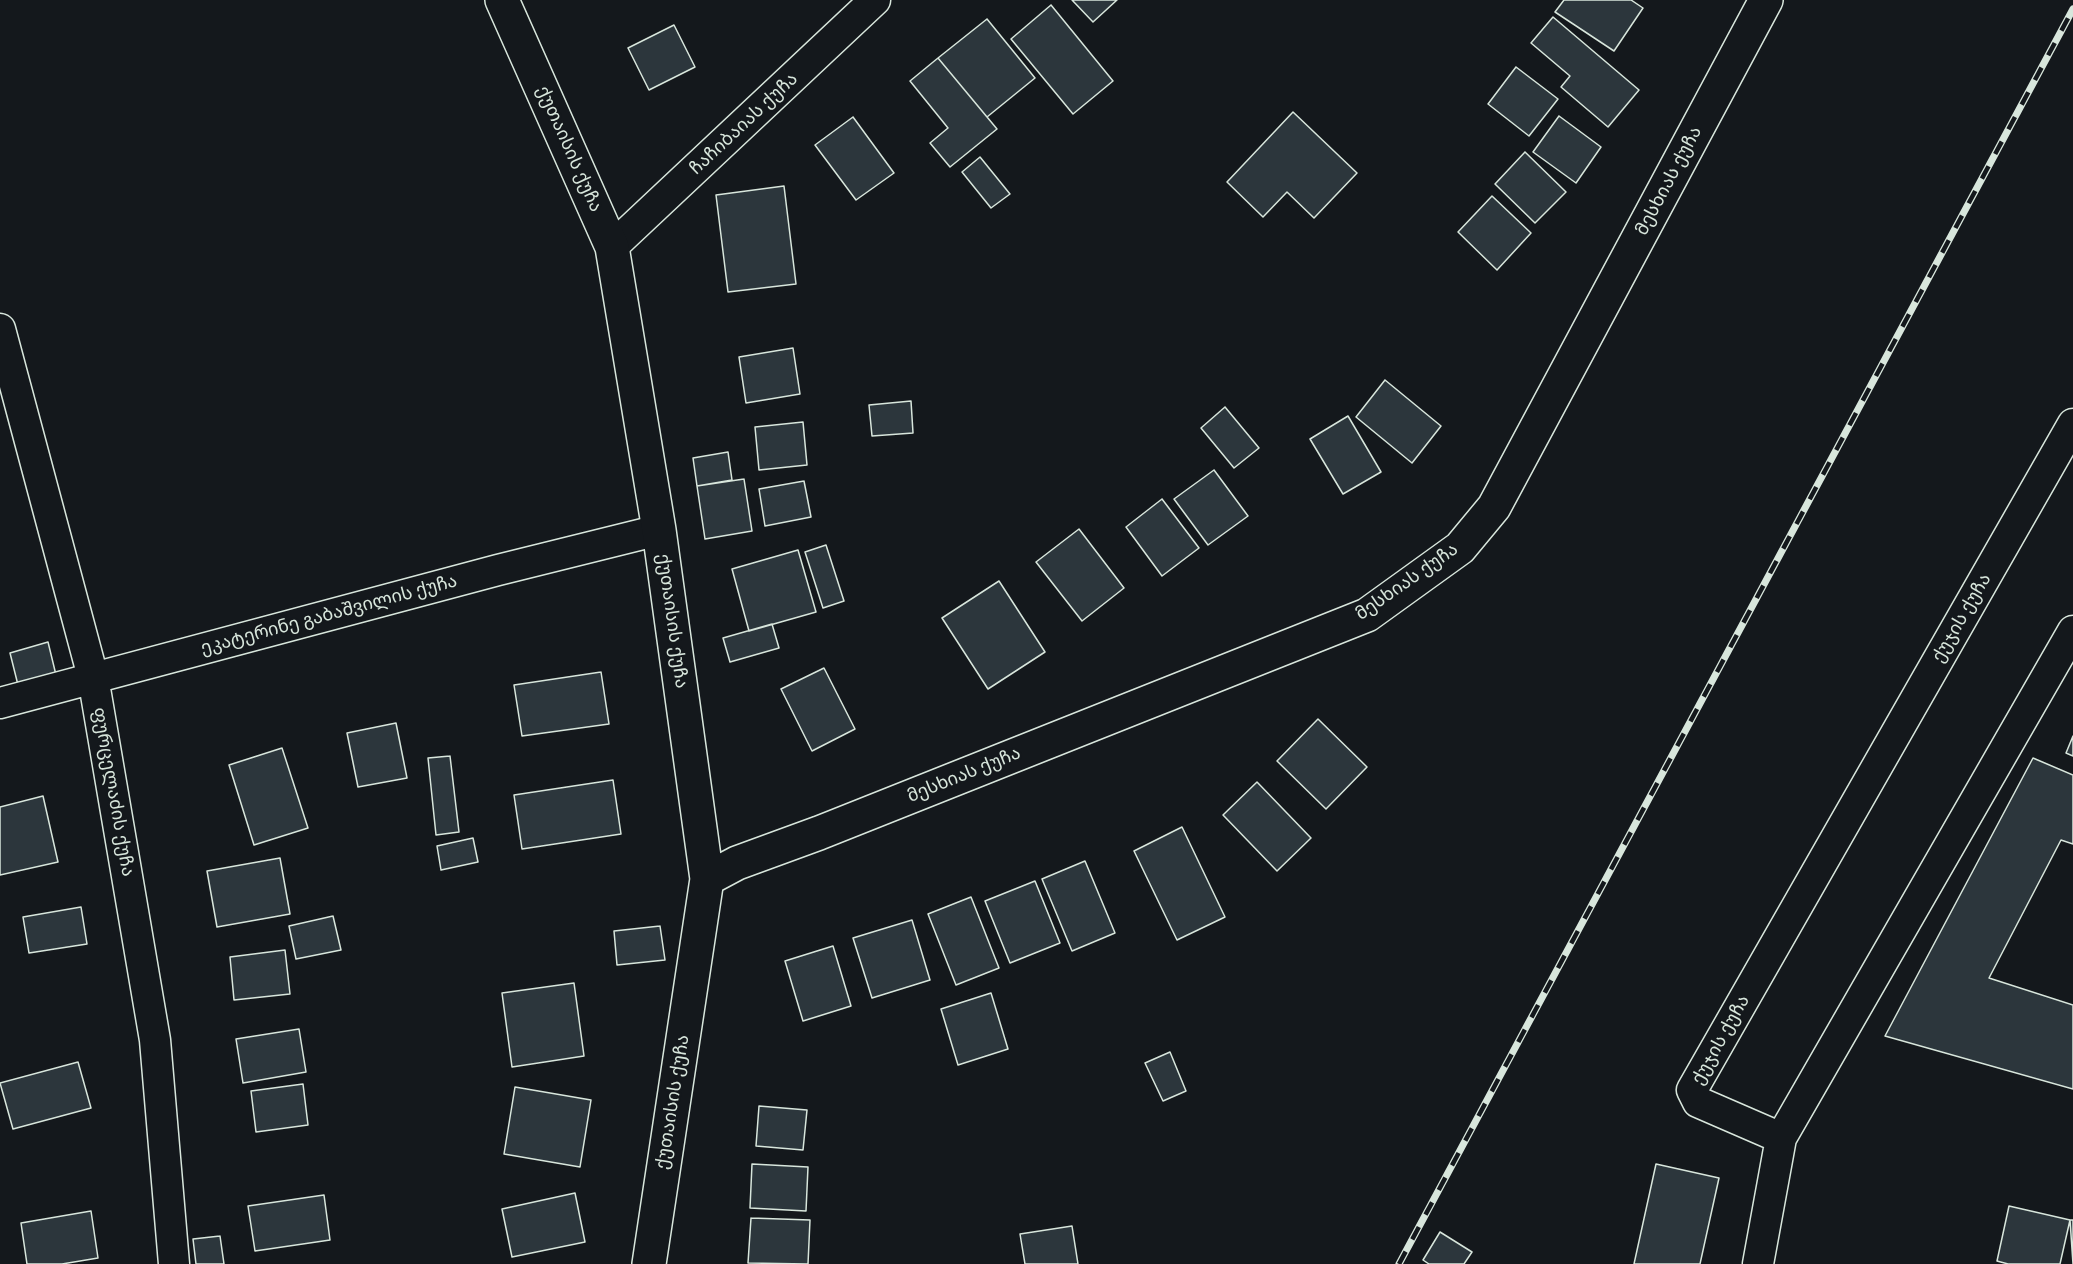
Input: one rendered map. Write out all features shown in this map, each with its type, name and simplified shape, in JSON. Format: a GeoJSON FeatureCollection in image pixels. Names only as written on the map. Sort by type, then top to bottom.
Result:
{"type":"FeatureCollection","features":[{"type":"Feature","properties":{"kind":"street","name":"ქუთაისის ქუჩა"},"geometry":{"type":"LineString","coordinates":[[502,0],[612,247],[659,530],[707,879],[649,1264]]}},
{"type":"Feature","properties":{"kind":"street","name":"ჩაჩიბაიას ქუჩა"},"geometry":{"type":"LineString","coordinates":[[612,247],[875,0]]}},
{"type":"Feature","properties":{"kind":"street","name":"მესხიას ქუჩა"},"geometry":{"type":"LineString","coordinates":[[707,879],[737,863],[819,833],[1367,615],[1460,548],[1494,507],[1766,0]]}},
{"type":"Feature","properties":{"kind":"street","name":"ფურცელაძის ქუჩა"},"geometry":{"type":"LineString","coordinates":[[0,329],[93,677],[155,1040],[174,1264]]}},
{"type":"Feature","properties":{"kind":"street","name":"ქუჯის ქუჩა"},"geometry":{"type":"LineString","coordinates":[[1782,1138],[1698,1102],[1692,1090],[2073,424]]}},
{"type":"Feature","properties":{"kind":"street","name":"ეკატერინე გაბაშვილის ქუჩა"},"geometry":{"type":"LineString","coordinates":[[0,703],[487,573],[659,530]]}},
{"type":"Feature","properties":{"kind":"street"},"geometry":{"type":"LineString","coordinates":[[1758,1264],[1782,1138],[2073,631]]}},
{"type":"Feature","properties":{"kind":"building"},"geometry":{"type":"Polygon","coordinates":[[[1072,0],[1117,0],[1093,22],[1072,0]]]}},
{"type":"Feature","properties":{"kind":"building"},"geometry":{"type":"Polygon","coordinates":[[[1564,0],[1631,0],[1643,8],[1614,51],[1555,12],[1564,0]]]}},
{"type":"Feature","properties":{"kind":"building"},"geometry":{"type":"Polygon","coordinates":[[[1051,5],[1113,81],[1073,114],[1011,39],[1051,5]]]}},
{"type":"Feature","properties":{"kind":"building"},"geometry":{"type":"Polygon","coordinates":[[[1553,17],[1639,90],[1608,127],[1561,87],[1570,76],[1531,43],[1553,17]]]}},
{"type":"Feature","properties":{"kind":"building"},"geometry":{"type":"Polygon","coordinates":[[[987,19],[1035,78],[987,117],[938,58],[987,19]]]}},
{"type":"Feature","properties":{"kind":"building"},"geometry":{"type":"Polygon","coordinates":[[[674,25],[695,67],[649,90],[628,48],[674,25]]]}},
{"type":"Feature","properties":{"kind":"building"},"geometry":{"type":"Polygon","coordinates":[[[938,58],[997,129],[950,167],[930,143],[948,128],[910,81],[938,58]]]}},
{"type":"Feature","properties":{"kind":"building"},"geometry":{"type":"Polygon","coordinates":[[[1516,67],[1558,99],[1529,136],[1488,104],[1516,67]]]}},
{"type":"Feature","properties":{"kind":"building"},"geometry":{"type":"Polygon","coordinates":[[[1293,112],[1357,173],[1314,218],[1287,192],[1263,217],[1227,182],[1293,112]]]}},
{"type":"Feature","properties":{"kind":"building"},"geometry":{"type":"Polygon","coordinates":[[[1559,116],[1601,147],[1576,183],[1533,152],[1559,116]]]}},
{"type":"Feature","properties":{"kind":"building"},"geometry":{"type":"Polygon","coordinates":[[[853,117],[894,173],[856,200],[815,145],[853,117]]]}},
{"type":"Feature","properties":{"kind":"building"},"geometry":{"type":"Polygon","coordinates":[[[1525,152],[1566,192],[1535,223],[1495,184],[1525,152]]]}},
{"type":"Feature","properties":{"kind":"building"},"geometry":{"type":"Polygon","coordinates":[[[980,157],[1010,194],[991,208],[962,172],[980,157]]]}},
{"type":"Feature","properties":{"kind":"building"},"geometry":{"type":"Polygon","coordinates":[[[784,186],[796,284],[728,292],[716,195],[784,186]]]}},
{"type":"Feature","properties":{"kind":"building"},"geometry":{"type":"Polygon","coordinates":[[[1492,196],[1531,233],[1497,270],[1458,232],[1492,196]]]}},
{"type":"Feature","properties":{"kind":"building"},"geometry":{"type":"Polygon","coordinates":[[[793,348],[800,394],[746,403],[739,357],[793,348]]]}},
{"type":"Feature","properties":{"kind":"building"},"geometry":{"type":"Polygon","coordinates":[[[1385,380],[1441,426],[1412,463],[1356,417],[1385,380]]]}},
{"type":"Feature","properties":{"kind":"building"},"geometry":{"type":"Polygon","coordinates":[[[911,401],[913,433],[872,436],[869,405],[911,401]]]}},
{"type":"Feature","properties":{"kind":"building"},"geometry":{"type":"Polygon","coordinates":[[[1225,407],[1259,448],[1234,468],[1201,428],[1225,407]]]}},
{"type":"Feature","properties":{"kind":"building"},"geometry":{"type":"Polygon","coordinates":[[[1348,416],[1381,472],[1343,494],[1310,439],[1348,416]]]}},
{"type":"Feature","properties":{"kind":"building"},"geometry":{"type":"Polygon","coordinates":[[[803,422],[807,465],[759,470],[755,427],[803,422]]]}},
{"type":"Feature","properties":{"kind":"building"},"geometry":{"type":"Polygon","coordinates":[[[728,452],[732,480],[697,486],[693,458],[728,452]]]}},
{"type":"Feature","properties":{"kind":"building"},"geometry":{"type":"Polygon","coordinates":[[[1214,470],[1248,516],[1208,545],[1174,499],[1214,470]]]}},
{"type":"Feature","properties":{"kind":"building"},"geometry":{"type":"Polygon","coordinates":[[[744,479],[752,531],[705,539],[697,486],[744,479]]]}},
{"type":"Feature","properties":{"kind":"building"},"geometry":{"type":"Polygon","coordinates":[[[804,481],[811,517],[765,526],[759,489],[804,481]]]}},
{"type":"Feature","properties":{"kind":"building"},"geometry":{"type":"Polygon","coordinates":[[[1162,499],[1199,548],[1162,576],[1126,527],[1162,499]]]}},
{"type":"Feature","properties":{"kind":"building"},"geometry":{"type":"Polygon","coordinates":[[[1079,529],[1124,588],[1082,621],[1036,562],[1079,529]]]}},
{"type":"Feature","properties":{"kind":"building"},"geometry":{"type":"Polygon","coordinates":[[[826,545],[844,601],[823,608],[805,552],[826,545]]]}},
{"type":"Feature","properties":{"kind":"building"},"geometry":{"type":"Polygon","coordinates":[[[798,550],[816,612],[749,631],[732,569],[798,550]]]}},
{"type":"Feature","properties":{"kind":"building"},"geometry":{"type":"Polygon","coordinates":[[[999,581],[1045,652],[988,689],[942,618],[999,581]]]}},
{"type":"Feature","properties":{"kind":"building"},"geometry":{"type":"Polygon","coordinates":[[[772,624],[779,648],[730,662],[723,638],[772,624]]]}},
{"type":"Feature","properties":{"kind":"building"},"geometry":{"type":"Polygon","coordinates":[[[48,642],[56,675],[18,685],[10,653],[48,642]]]}},
{"type":"Feature","properties":{"kind":"building"},"geometry":{"type":"Polygon","coordinates":[[[824,668],[855,729],[812,751],[781,689],[824,668]]]}},
{"type":"Feature","properties":{"kind":"building"},"geometry":{"type":"Polygon","coordinates":[[[601,672],[609,724],[522,736],[514,685],[601,672]]]}},
{"type":"Feature","properties":{"kind":"building"},"geometry":{"type":"Polygon","coordinates":[[[1318,719],[1367,767],[1326,809],[1277,761],[1318,719]]]}},
{"type":"Feature","properties":{"kind":"building"},"geometry":{"type":"Polygon","coordinates":[[[396,723],[407,778],[358,787],[347,733],[396,723]]]}},
{"type":"Feature","properties":{"kind":"building"},"geometry":{"type":"Polygon","coordinates":[[[2073,736],[2073,756],[2066,753],[2073,736]]]}},
{"type":"Feature","properties":{"kind":"building"},"geometry":{"type":"Polygon","coordinates":[[[282,748],[308,828],[254,845],[229,765],[282,748]]]}},
{"type":"Feature","properties":{"kind":"building"},"geometry":{"type":"Polygon","coordinates":[[[450,756],[459,832],[436,835],[428,758],[450,756]]]}},
{"type":"Feature","properties":{"kind":"building"},"geometry":{"type":"Polygon","coordinates":[[[2033,758],[2073,775],[2073,844],[2061,840],[1989,978],[2073,1005],[2073,1089],[1885,1036],[2033,758]]]}},
{"type":"Feature","properties":{"kind":"building"},"geometry":{"type":"Polygon","coordinates":[[[613,780],[621,834],[522,849],[514,795],[613,780]]]}},
{"type":"Feature","properties":{"kind":"building"},"geometry":{"type":"Polygon","coordinates":[[[1257,782],[1311,838],[1277,871],[1223,815],[1257,782]]]}},
{"type":"Feature","properties":{"kind":"building"},"geometry":{"type":"Polygon","coordinates":[[[43,796],[58,862],[0,875],[0,807],[43,796]]]}},
{"type":"Feature","properties":{"kind":"building"},"geometry":{"type":"Polygon","coordinates":[[[1182,827],[1225,917],[1177,940],[1134,851],[1182,827]]]}},
{"type":"Feature","properties":{"kind":"building"},"geometry":{"type":"Polygon","coordinates":[[[473,838],[478,862],[441,870],[437,846],[473,838]]]}},
{"type":"Feature","properties":{"kind":"building"},"geometry":{"type":"Polygon","coordinates":[[[280,858],[290,914],[217,927],[207,871],[280,858]]]}},
{"type":"Feature","properties":{"kind":"building"},"geometry":{"type":"Polygon","coordinates":[[[1085,861],[1115,933],[1072,951],[1042,879],[1085,861]]]}},
{"type":"Feature","properties":{"kind":"building"},"geometry":{"type":"Polygon","coordinates":[[[1035,881],[1060,943],[1010,963],[985,901],[1035,881]]]}},
{"type":"Feature","properties":{"kind":"building"},"geometry":{"type":"Polygon","coordinates":[[[971,897],[999,968],[956,985],[928,914],[971,897]]]}},
{"type":"Feature","properties":{"kind":"building"},"geometry":{"type":"Polygon","coordinates":[[[81,907],[87,944],[29,953],[23,917],[81,907]]]}},
{"type":"Feature","properties":{"kind":"building"},"geometry":{"type":"Polygon","coordinates":[[[333,916],[341,950],[296,959],[289,926],[333,916]]]}},
{"type":"Feature","properties":{"kind":"building"},"geometry":{"type":"Polygon","coordinates":[[[912,920],[930,980],[872,998],[853,938],[912,920]]]}},
{"type":"Feature","properties":{"kind":"building"},"geometry":{"type":"Polygon","coordinates":[[[660,926],[665,960],[617,965],[614,931],[660,926]]]}},
{"type":"Feature","properties":{"kind":"building"},"geometry":{"type":"Polygon","coordinates":[[[833,946],[851,1006],[803,1021],[785,961],[833,946]]]}},
{"type":"Feature","properties":{"kind":"building"},"geometry":{"type":"Polygon","coordinates":[[[285,950],[290,994],[234,1000],[230,957],[285,950]]]}},
{"type":"Feature","properties":{"kind":"building"},"geometry":{"type":"Polygon","coordinates":[[[574,983],[584,1056],[512,1067],[502,993],[574,983]]]}},
{"type":"Feature","properties":{"kind":"building"},"geometry":{"type":"Polygon","coordinates":[[[991,993],[1008,1049],[958,1065],[941,1009],[991,993]]]}},
{"type":"Feature","properties":{"kind":"building"},"geometry":{"type":"Polygon","coordinates":[[[299,1029],[306,1072],[243,1083],[236,1039],[299,1029]]]}},
{"type":"Feature","properties":{"kind":"building"},"geometry":{"type":"Polygon","coordinates":[[[1170,1052],[1186,1091],[1163,1101],[1145,1063],[1170,1052]]]}},
{"type":"Feature","properties":{"kind":"building"},"geometry":{"type":"Polygon","coordinates":[[[78,1062],[91,1108],[13,1129],[0,1083],[78,1062]]]}},
{"type":"Feature","properties":{"kind":"building"},"geometry":{"type":"Polygon","coordinates":[[[303,1084],[308,1125],[256,1132],[251,1091],[303,1084]]]}},
{"type":"Feature","properties":{"kind":"building"},"geometry":{"type":"Polygon","coordinates":[[[515,1087],[591,1100],[580,1167],[504,1154],[515,1087]]]}},
{"type":"Feature","properties":{"kind":"building"},"geometry":{"type":"Polygon","coordinates":[[[759,1106],[807,1110],[803,1150],[756,1146],[759,1106]]]}},
{"type":"Feature","properties":{"kind":"building"},"geometry":{"type":"Polygon","coordinates":[[[752,1164],[808,1167],[806,1211],[750,1208],[752,1164]]]}},
{"type":"Feature","properties":{"kind":"building"},"geometry":{"type":"Polygon","coordinates":[[[1656,1164],[1719,1178],[1700,1264],[1634,1264],[1656,1164]]]}},
{"type":"Feature","properties":{"kind":"building"},"geometry":{"type":"Polygon","coordinates":[[[575,1193],[585,1242],[512,1257],[502,1209],[575,1193]]]}},
{"type":"Feature","properties":{"kind":"building"},"geometry":{"type":"Polygon","coordinates":[[[324,1195],[330,1240],[255,1251],[248,1206],[324,1195]]]}},
{"type":"Feature","properties":{"kind":"building"},"geometry":{"type":"Polygon","coordinates":[[[2009,1206],[2070,1220],[2060,1264],[2008,1264],[1997,1261],[2009,1206]]]}},
{"type":"Feature","properties":{"kind":"building"},"geometry":{"type":"Polygon","coordinates":[[[91,1211],[98,1258],[62,1264],[27,1264],[21,1223],[91,1211]]]}},
{"type":"Feature","properties":{"kind":"building"},"geometry":{"type":"Polygon","coordinates":[[[751,1218],[810,1220],[808,1264],[748,1263],[751,1218]]]}},
{"type":"Feature","properties":{"kind":"building"},"geometry":{"type":"Polygon","coordinates":[[[2070,1220],[2073,1220],[2073,1264],[2070,1220]]]}},
{"type":"Feature","properties":{"kind":"building"},"geometry":{"type":"Polygon","coordinates":[[[1072,1226],[1078,1264],[1025,1264],[1020,1234],[1072,1226]]]}},
{"type":"Feature","properties":{"kind":"building"},"geometry":{"type":"Polygon","coordinates":[[[1440,1232],[1472,1252],[1464,1264],[1429,1264],[1423,1260],[1440,1232]]]}},
{"type":"Feature","properties":{"kind":"building"},"geometry":{"type":"Polygon","coordinates":[[[220,1236],[224,1264],[196,1264],[193,1239],[220,1236]]]}},
{"type":"Feature","properties":{"kind":"railway"},"geometry":{"type":"LineString","coordinates":[[1399,1264],[2073,9]]}}]}
